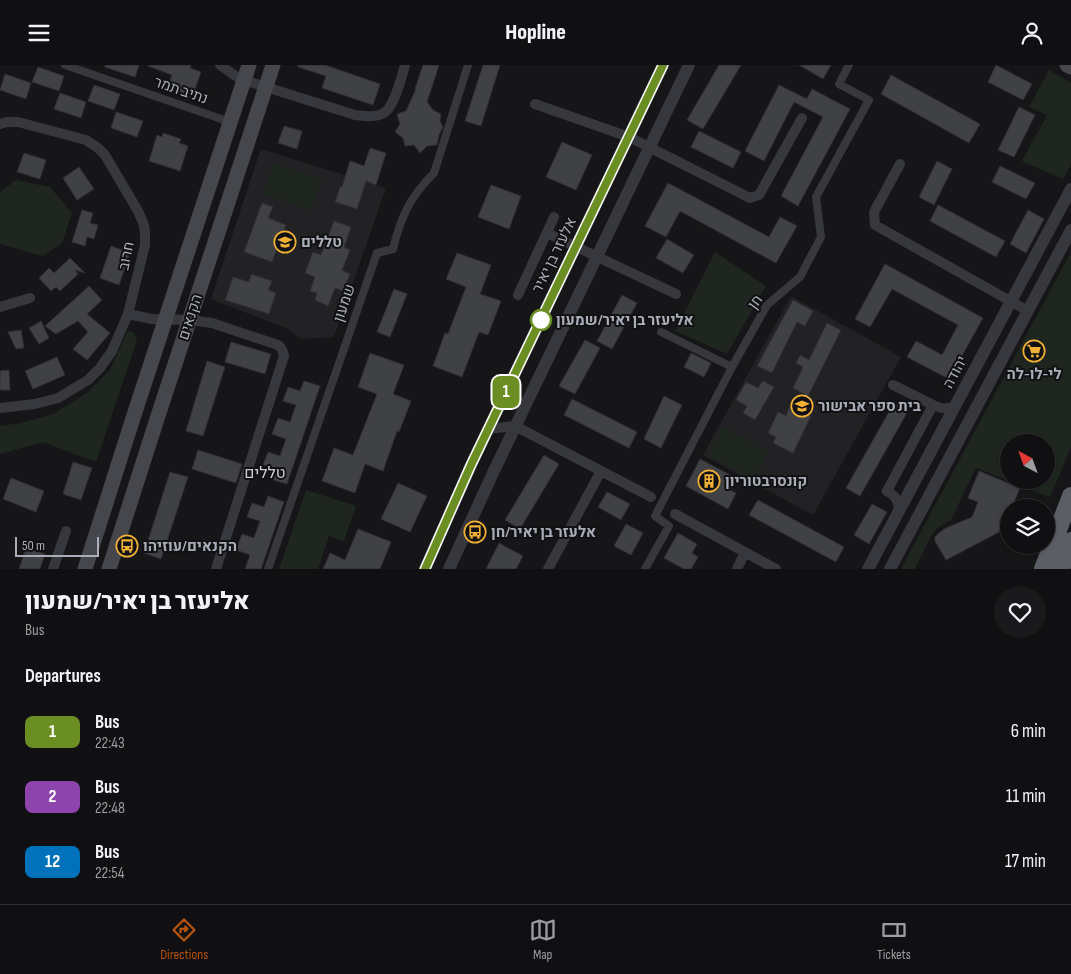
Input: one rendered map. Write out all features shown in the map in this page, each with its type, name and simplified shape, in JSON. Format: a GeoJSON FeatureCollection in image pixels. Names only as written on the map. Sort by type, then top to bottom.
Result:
{"type":"FeatureCollection","features":[{"type":"Feature","properties":{"kind":"highway"},"geometry":{"type":"LineString","coordinates":[[1043,569],[1071,496]]}},
{"type":"Feature","properties":{"kind":"highway"},"geometry":{"type":"LineString","coordinates":[[1061,569],[1071,541]]}},
{"type":"Feature","properties":{"kind":"main road","name":"הקנאים"},"geometry":{"type":"LineString","coordinates":[[85,569],[249,65]]}},
{"type":"Feature","properties":{"kind":"main road","name":"הקנאים"},"geometry":{"type":"LineString","coordinates":[[109,569],[273,65]]}},
{"type":"Feature","properties":{"kind":"main road"},"geometry":{"type":"LineString","coordinates":[[1067,65],[1071,67]]}},
{"type":"Feature","properties":{"kind":"street","name":"נתיב תמר"},"geometry":{"type":"LineString","coordinates":[[65,65],[230,122]]}},
{"type":"Feature","properties":{"kind":"street"},"geometry":{"type":"LineString","coordinates":[[220,65],[244,80],[355,115],[374,116],[384,113],[393,103],[405,65]]}},
{"type":"Feature","properties":{"kind":"street","name":"שמעון"},"geometry":{"type":"LineString","coordinates":[[268,569],[377,253],[393,249],[399,227],[408,206],[422,185],[434,173],[468,65]]}},
{"type":"Feature","properties":{"kind":"street","name":"אלעזר בן יאיר"},"geometry":{"type":"LineString","coordinates":[[425,569],[488,429],[664,65]]}},
{"type":"Feature","properties":{"kind":"street"},"geometry":{"type":"LineString","coordinates":[[449,569],[515,426],[689,65]]}},
{"type":"Feature","properties":{"kind":"street","name":"חן"},"geometry":{"type":"LineString","coordinates":[[645,569],[669,526],[655,516],[732,367],[767,305],[800,277],[821,237],[816,197],[869,100],[839,84],[849,65]]}},
{"type":"Feature","properties":{"kind":"street"},"geometry":{"type":"LineString","coordinates":[[535,104],[629,137],[750,198],[759,195],[802,117]]}},
{"type":"Feature","properties":{"kind":"street","name":"חרוב"},"geometry":{"type":"LineString","coordinates":[[0,124],[18,122],[86,140],[98,148],[105,155],[138,211],[144,225],[145,234],[145,245],[128,315],[112,351],[100,368],[88,380],[58,397],[35,404],[0,408]]}},
{"type":"Feature","properties":{"kind":"street"},"geometry":{"type":"LineString","coordinates":[[900,164],[874,212],[875,225],[1028,311]]}},
{"type":"Feature","properties":{"kind":"street","name":"יהודה"},"geometry":{"type":"LineString","coordinates":[[868,569],[1071,189]]}},
{"type":"Feature","properties":{"kind":"street"},"geometry":{"type":"LineString","coordinates":[[518,295],[554,217]]}},
{"type":"Feature","properties":{"kind":"street"},"geometry":{"type":"LineString","coordinates":[[890,569],[1071,231]]}},
{"type":"Feature","properties":{"kind":"street"},"geometry":{"type":"LineString","coordinates":[[546,233],[676,294]]}},
{"type":"Feature","properties":{"kind":"street"},"geometry":{"type":"LineString","coordinates":[[0,307],[30,298]]}},
{"type":"Feature","properties":{"kind":"street"},"geometry":{"type":"LineString","coordinates":[[128,315],[152,319],[212,323],[278,345],[284,352],[216,569]]}},
{"type":"Feature","properties":{"kind":"street"},"geometry":{"type":"LineString","coordinates":[[661,332],[732,367]]}},
{"type":"Feature","properties":{"kind":"street"},"geometry":{"type":"LineString","coordinates":[[893,385],[940,409],[948,409],[956,405]]}},
{"type":"Feature","properties":{"kind":"street"},"geometry":{"type":"LineString","coordinates":[[899,511],[897,498],[887,491],[933,405]]}},
{"type":"Feature","properties":{"kind":"street"},"geometry":{"type":"LineString","coordinates":[[488,429],[515,426],[651,497]]}},
{"type":"Feature","properties":{"kind":"street"},"geometry":{"type":"LineString","coordinates":[[548,569],[601,471]]}},
{"type":"Feature","properties":{"kind":"street"},"geometry":{"type":"LineString","coordinates":[[675,515],[776,569]]}},
{"type":"Feature","properties":{"kind":"street"},"geometry":{"type":"LineString","coordinates":[[53,569],[66,531]]}},
{"type":"Feature","properties":{"kind":"street"},"geometry":{"type":"LineString","coordinates":[[737,569],[745,552]]}},
{"type":"Feature","properties":{"kind":"shaded area"},"geometry":{"type":"Polygon","coordinates":[[[1049,70],[1071,83],[1071,164],[1063,179],[1022,161],[1047,115],[1029,107],[1049,70]]]}},
{"type":"Feature","properties":{"kind":"shaded area"},"geometry":{"type":"Polygon","coordinates":[[[261,149],[386,188],[334,337],[301,339],[288,329],[211,299],[261,149]]]}},
{"type":"Feature","properties":{"kind":"shaded area"},"geometry":{"type":"Polygon","coordinates":[[[274,163],[321,179],[311,210],[264,194],[274,163]]]}},
{"type":"Feature","properties":{"kind":"shaded area"},"geometry":{"type":"Polygon","coordinates":[[[16,180],[50,187],[72,213],[62,243],[43,256],[0,244],[0,192],[16,180]]]}},
{"type":"Feature","properties":{"kind":"shaded area"},"geometry":{"type":"Polygon","coordinates":[[[715,252],[766,286],[727,354],[675,331],[715,252]]]}},
{"type":"Feature","properties":{"kind":"shaded area"},"geometry":{"type":"Polygon","coordinates":[[[1071,252],[1071,447],[1055,485],[1055,434],[1000,434],[1000,477],[976,468],[951,520],[937,528],[931,536],[915,569],[901,569],[1071,252]]]}},
{"type":"Feature","properties":{"kind":"shaded area","name":"בית ספר אבישור"},"geometry":{"type":"Polygon","coordinates":[[[791,296],[901,357],[813,515],[703,455],[791,296]]]}},
{"type":"Feature","properties":{"kind":"shaded area"},"geometry":{"type":"Polygon","coordinates":[[[127,332],[134,333],[137,340],[96,462],[43,442],[0,454],[0,426],[21,423],[53,414],[87,393],[110,370],[127,332]]]}},
{"type":"Feature","properties":{"kind":"shaded area"},"geometry":{"type":"Polygon","coordinates":[[[723,427],[768,452],[753,480],[708,456],[723,427]]]}},
{"type":"Feature","properties":{"kind":"shaded area"},"geometry":{"type":"Polygon","coordinates":[[[1030,489],[1053,489],[1050,497],[1030,489]]]}},
{"type":"Feature","properties":{"kind":"shaded area"},"geometry":{"type":"Polygon","coordinates":[[[306,490],[356,506],[344,541],[329,536],[318,569],[279,569],[306,490]]]}},
{"type":"Feature","properties":{"kind":"building"},"geometry":{"type":"Polygon","coordinates":[[[105,65],[139,65],[135,77],[105,67],[105,65]]]}},
{"type":"Feature","properties":{"kind":"building"},"geometry":{"type":"Polygon","coordinates":[[[149,65],[191,65],[190,68],[201,72],[192,98],[167,89],[172,75],[149,65]]]}},
{"type":"Feature","properties":{"kind":"building"},"geometry":{"type":"Polygon","coordinates":[[[298,65],[325,65],[380,84],[373,105],[322,88],[326,76],[298,67],[298,65]]]}},
{"type":"Feature","properties":{"kind":"building"},"geometry":{"type":"Polygon","coordinates":[[[423,65],[439,65],[427,102],[433,110],[441,114],[440,121],[443,127],[437,145],[427,146],[420,153],[414,145],[405,146],[403,138],[395,132],[400,124],[397,114],[406,111],[416,89],[423,65]]]}},
{"type":"Feature","properties":{"kind":"building"},"geometry":{"type":"Polygon","coordinates":[[[483,65],[500,65],[481,126],[465,121],[483,65]]]}},
{"type":"Feature","properties":{"kind":"building"},"geometry":{"type":"Polygon","coordinates":[[[719,65],[741,65],[703,129],[687,120],[719,65]]]}},
{"type":"Feature","properties":{"kind":"building"},"geometry":{"type":"Polygon","coordinates":[[[799,65],[831,65],[823,79],[799,65]]]}},
{"type":"Feature","properties":{"kind":"building"},"geometry":{"type":"Polygon","coordinates":[[[996,65],[1032,84],[1023,100],[988,82],[996,65]]]}},
{"type":"Feature","properties":{"kind":"building"},"geometry":{"type":"Polygon","coordinates":[[[38,67],[64,76],[59,91],[32,82],[38,67]]]}},
{"type":"Feature","properties":{"kind":"building"},"geometry":{"type":"Polygon","coordinates":[[[5,74],[31,83],[26,99],[0,90],[5,74]]]}},
{"type":"Feature","properties":{"kind":"building"},"geometry":{"type":"Polygon","coordinates":[[[891,75],[980,124],[969,143],[881,94],[891,75]]]}},
{"type":"Feature","properties":{"kind":"building"},"geometry":{"type":"Polygon","coordinates":[[[94,85],[120,94],[114,110],[88,101],[94,85]]]}},
{"type":"Feature","properties":{"kind":"building"},"geometry":{"type":"Polygon","coordinates":[[[779,85],[807,99],[812,89],[850,109],[798,206],[781,196],[823,117],[794,102],[764,161],[745,151],[779,85]]]}},
{"type":"Feature","properties":{"kind":"building"},"geometry":{"type":"Polygon","coordinates":[[[60,93],[86,102],[81,118],[54,109],[60,93]]]}},
{"type":"Feature","properties":{"kind":"building"},"geometry":{"type":"Polygon","coordinates":[[[1019,107],[1035,115],[1014,157],[998,150],[1019,107]]]}},
{"type":"Feature","properties":{"kind":"building"},"geometry":{"type":"Polygon","coordinates":[[[116,112],[143,121],[137,137],[111,128],[116,112]]]}},
{"type":"Feature","properties":{"kind":"building"},"geometry":{"type":"Polygon","coordinates":[[[284,126],[302,131],[297,149],[278,143],[284,126]]]}},
{"type":"Feature","properties":{"kind":"building"},"geometry":{"type":"Polygon","coordinates":[[[699,131],[741,152],[733,168],[691,147],[699,131]]]}},
{"type":"Feature","properties":{"kind":"building"},"geometry":{"type":"Polygon","coordinates":[[[163,133],[181,139],[179,143],[188,146],[180,171],[149,161],[157,135],[162,137],[163,133]]]}},
{"type":"Feature","properties":{"kind":"building"},"geometry":{"type":"Polygon","coordinates":[[[562,142],[592,155],[576,190],[546,177],[562,142]]]}},
{"type":"Feature","properties":{"kind":"building"},"geometry":{"type":"Polygon","coordinates":[[[370,148],[386,153],[376,185],[366,181],[357,209],[335,202],[350,161],[364,166],[370,148]]]}},
{"type":"Feature","properties":{"kind":"building"},"geometry":{"type":"Polygon","coordinates":[[[24,153],[46,160],[40,179],[17,172],[24,153]]]}},
{"type":"Feature","properties":{"kind":"building"},"geometry":{"type":"Polygon","coordinates":[[[937,161],[952,169],[934,205],[919,197],[937,161]]]}},
{"type":"Feature","properties":{"kind":"building"},"geometry":{"type":"Polygon","coordinates":[[[1000,166],[1035,183],[1026,199],[992,182],[1000,166]]]}},
{"type":"Feature","properties":{"kind":"building"},"geometry":{"type":"Polygon","coordinates":[[[79,167],[94,189],[77,200],[63,178],[79,167]]]}},
{"type":"Feature","properties":{"kind":"building"},"geometry":{"type":"Polygon","coordinates":[[[668,183],[769,237],[780,217],[797,226],[776,263],[680,211],[666,237],[645,226],[668,183]]]}},
{"type":"Feature","properties":{"kind":"building"},"geometry":{"type":"Polygon","coordinates":[[[491,185],[521,196],[509,229],[478,217],[491,185]]]}},
{"type":"Feature","properties":{"kind":"building"},"geometry":{"type":"Polygon","coordinates":[[[262,203],[273,207],[268,218],[286,225],[272,262],[244,252],[262,203]]]}},
{"type":"Feature","properties":{"kind":"building"},"geometry":{"type":"Polygon","coordinates":[[[938,205],[1005,241],[996,257],[930,221],[938,205]]]}},
{"type":"Feature","properties":{"kind":"building"},"geometry":{"type":"Polygon","coordinates":[[[82,210],[93,213],[90,223],[98,225],[94,239],[87,237],[85,246],[72,242],[82,210]]]}},
{"type":"Feature","properties":{"kind":"building"},"geometry":{"type":"Polygon","coordinates":[[[1028,210],[1044,219],[1026,253],[1010,244],[1028,210]]]}},
{"type":"Feature","properties":{"kind":"building"},"geometry":{"type":"Polygon","coordinates":[[[334,221],[351,227],[344,247],[350,250],[342,270],[350,274],[343,291],[335,288],[328,306],[315,300],[317,293],[310,291],[315,277],[305,273],[313,252],[321,255],[334,221]]]}},
{"type":"Feature","properties":{"kind":"building"},"geometry":{"type":"Polygon","coordinates":[[[667,239],[694,255],[683,273],[656,258],[667,239]]]}},
{"type":"Feature","properties":{"kind":"building"},"geometry":{"type":"Polygon","coordinates":[[[111,246],[130,253],[119,285],[100,278],[111,246]]]}},
{"type":"Feature","properties":{"kind":"building"},"geometry":{"type":"Polygon","coordinates":[[[457,253],[491,265],[480,294],[501,301],[488,335],[479,332],[462,377],[433,366],[445,333],[448,334],[466,287],[446,279],[457,253]]]}},
{"type":"Feature","properties":{"kind":"building"},"geometry":{"type":"Polygon","coordinates":[[[70,258],[85,273],[75,270],[78,274],[60,291],[56,287],[51,291],[39,278],[49,268],[54,273],[70,258]]]}},
{"type":"Feature","properties":{"kind":"building"},"geometry":{"type":"Polygon","coordinates":[[[885,264],[983,318],[949,379],[907,357],[916,341],[942,355],[958,325],[892,289],[870,327],[855,319],[885,264]]]}},
{"type":"Feature","properties":{"kind":"building"},"geometry":{"type":"Polygon","coordinates":[[[251,274],[272,281],[268,290],[276,293],[269,314],[225,300],[233,277],[249,282],[251,274]]]}},
{"type":"Feature","properties":{"kind":"building"},"geometry":{"type":"Polygon","coordinates":[[[89,286],[102,300],[87,314],[110,333],[87,360],[73,349],[88,332],[78,321],[56,334],[45,326],[89,286]]]}},
{"type":"Feature","properties":{"kind":"building"},"geometry":{"type":"Polygon","coordinates":[[[394,289],[407,294],[390,337],[377,332],[394,289]]]}},
{"type":"Feature","properties":{"kind":"building"},"geometry":{"type":"Polygon","coordinates":[[[622,295],[637,303],[612,349],[597,341],[622,295]]]}},
{"type":"Feature","properties":{"kind":"building"},"geometry":{"type":"Polygon","coordinates":[[[793,300],[813,311],[805,326],[797,322],[772,373],[757,366],[793,300]]]}},
{"type":"Feature","properties":{"kind":"building"},"geometry":{"type":"Polygon","coordinates":[[[41,321],[49,338],[39,344],[29,328],[41,321]]]}},
{"type":"Feature","properties":{"kind":"building"},"geometry":{"type":"Polygon","coordinates":[[[827,323],[841,330],[808,396],[793,388],[803,367],[796,363],[800,355],[809,360],[827,323]]]}},
{"type":"Feature","properties":{"kind":"building"},"geometry":{"type":"Polygon","coordinates":[[[21,330],[24,348],[16,349],[8,332],[21,330]]]}},
{"type":"Feature","properties":{"kind":"building"},"geometry":{"type":"Polygon","coordinates":[[[585,340],[600,348],[575,394],[559,386],[585,340]]]}},
{"type":"Feature","properties":{"kind":"building"},"geometry":{"type":"Polygon","coordinates":[[[1029,341],[1042,347],[1036,361],[1025,356],[1028,351],[1025,349],[1029,341]]]}},
{"type":"Feature","properties":{"kind":"building"},"geometry":{"type":"Polygon","coordinates":[[[231,342],[271,354],[265,374],[225,362],[231,342]]]}},
{"type":"Feature","properties":{"kind":"building"},"geometry":{"type":"Polygon","coordinates":[[[370,353],[404,365],[393,394],[411,401],[399,432],[397,431],[383,471],[365,464],[355,493],[322,481],[334,448],[353,455],[377,394],[358,387],[370,353]]]}},
{"type":"Feature","properties":{"kind":"building"},"geometry":{"type":"Polygon","coordinates":[[[691,353],[711,363],[704,377],[684,367],[691,353]]]}},
{"type":"Feature","properties":{"kind":"building"},"geometry":{"type":"Polygon","coordinates":[[[57,357],[65,375],[33,389],[25,371],[57,357]]]}},
{"type":"Feature","properties":{"kind":"building"},"geometry":{"type":"Polygon","coordinates":[[[207,361],[225,367],[203,436],[186,431],[207,361]]]}},
{"type":"Feature","properties":{"kind":"building"},"geometry":{"type":"Polygon","coordinates":[[[9,370],[10,390],[0,390],[0,371],[9,370]]]}},
{"type":"Feature","properties":{"kind":"building"},"geometry":{"type":"Polygon","coordinates":[[[304,381],[320,386],[287,484],[273,480],[277,469],[263,465],[268,452],[280,456],[286,439],[272,434],[278,418],[290,422],[296,405],[283,401],[288,387],[300,391],[304,381]]]}},
{"type":"Feature","properties":{"kind":"building"},"geometry":{"type":"Polygon","coordinates":[[[763,381],[774,387],[755,420],[743,413],[747,406],[736,400],[746,382],[758,388],[763,381]]]}},
{"type":"Feature","properties":{"kind":"building"},"geometry":{"type":"Polygon","coordinates":[[[664,396],[682,405],[661,448],[644,439],[664,396]]]}},
{"type":"Feature","properties":{"kind":"building"},"geometry":{"type":"Polygon","coordinates":[[[572,399],[637,432],[629,448],[564,415],[572,399]]]}},
{"type":"Feature","properties":{"kind":"building"},"geometry":{"type":"Polygon","coordinates":[[[894,403],[908,411],[860,496],[846,488],[894,403]]]}},
{"type":"Feature","properties":{"kind":"building"},"geometry":{"type":"Polygon","coordinates":[[[790,406],[811,416],[793,453],[773,443],[776,437],[768,433],[778,412],[786,416],[790,406]]]}},
{"type":"Feature","properties":{"kind":"building"},"geometry":{"type":"Polygon","coordinates":[[[198,450],[242,464],[236,483],[192,469],[198,450]]]}},
{"type":"Feature","properties":{"kind":"building"},"geometry":{"type":"Polygon","coordinates":[[[544,455],[559,464],[520,529],[505,520],[544,455]]]}},
{"type":"Feature","properties":{"kind":"building","name":"קונסרבטוריון"},"geometry":{"type":"Polygon","coordinates":[[[700,459],[732,476],[726,488],[736,493],[728,509],[686,486],[700,459]]]}},
{"type":"Feature","properties":{"kind":"building"},"geometry":{"type":"Polygon","coordinates":[[[73,462],[92,468],[81,500],[63,494],[73,462]]]}},
{"type":"Feature","properties":{"kind":"building"},"geometry":{"type":"Polygon","coordinates":[[[979,471],[1000,480],[1000,489],[1020,489],[1015,499],[1000,499],[1000,532],[946,560],[935,541],[935,537],[944,529],[972,517],[978,502],[968,498],[979,471]]]}},
{"type":"Feature","properties":{"kind":"building"},"geometry":{"type":"Polygon","coordinates":[[[170,472],[188,477],[161,559],[144,553],[170,472]]]}},
{"type":"Feature","properties":{"kind":"building"},"geometry":{"type":"Polygon","coordinates":[[[11,478],[44,491],[36,512],[3,499],[11,478]]]}},
{"type":"Feature","properties":{"kind":"building"},"geometry":{"type":"Polygon","coordinates":[[[398,483],[427,496],[410,532],[381,519],[398,483]]]}},
{"type":"Feature","properties":{"kind":"building"},"geometry":{"type":"Polygon","coordinates":[[[607,492],[630,504],[621,520],[598,507],[607,492]]]}},
{"type":"Feature","properties":{"kind":"building"},"geometry":{"type":"Polygon","coordinates":[[[268,496],[284,502],[261,569],[245,569],[250,555],[236,550],[242,534],[254,538],[260,521],[247,517],[252,503],[264,507],[268,496]]]}},
{"type":"Feature","properties":{"kind":"building"},"geometry":{"type":"Polygon","coordinates":[[[758,500],[844,547],[836,562],[749,515],[758,500]]]}},
{"type":"Feature","properties":{"kind":"building"},"geometry":{"type":"Polygon","coordinates":[[[872,504],[887,512],[869,544],[854,535],[872,504]]]}},
{"type":"Feature","properties":{"kind":"building"},"geometry":{"type":"Polygon","coordinates":[[[626,524],[643,533],[631,555],[614,546],[626,524]]]}},
{"type":"Feature","properties":{"kind":"building"},"geometry":{"type":"Polygon","coordinates":[[[358,529],[391,542],[380,569],[323,569],[330,553],[345,560],[358,529]]]}},
{"type":"Feature","properties":{"kind":"building"},"geometry":{"type":"Polygon","coordinates":[[[678,533],[697,544],[692,553],[698,557],[691,569],[684,569],[664,558],[678,533]]]}},
{"type":"Feature","properties":{"kind":"building"},"geometry":{"type":"Polygon","coordinates":[[[499,543],[523,556],[516,569],[486,569],[499,543]]]}},
{"type":"Feature","properties":{"kind":"building"},"geometry":{"type":"Polygon","coordinates":[[[26,548],[45,554],[40,569],[19,569],[26,548]]]}},
{"type":"Feature","properties":{"kind":"bus line","name":"1"},"geometry":{"type":"LineString","coordinates":[[425,569],[471,465],[663,65]]}},
{"type":"Feature","properties":{"kind":"place","name":"טללים"},"geometry":{"type":"Point","coordinates":[285,242]}},
{"type":"Feature","properties":{"kind":"place","name":"אליעזר בן יאיר/שמעון"},"geometry":{"type":"Point","coordinates":[541,320]}},
{"type":"Feature","properties":{"kind":"place","name":"לי-לו-לה"},"geometry":{"type":"Point","coordinates":[1034,351]}},
{"type":"Feature","properties":{"kind":"place","name":"בית ספר אבישור"},"geometry":{"type":"Point","coordinates":[802,406]}},
{"type":"Feature","properties":{"kind":"place","name":"קונסרבטוריון"},"geometry":{"type":"Point","coordinates":[709,481]}},
{"type":"Feature","properties":{"kind":"place","name":"אלעזר בן יאיר/חן"},"geometry":{"type":"Point","coordinates":[475,532]}},
{"type":"Feature","properties":{"kind":"place","name":"הקנאים/עוזיהו"},"geometry":{"type":"Point","coordinates":[127,546]}},
{"type":"Feature","properties":{"kind":"district","name":"טללים"},"geometry":{"type":"Point","coordinates":[265,472]}}]}
